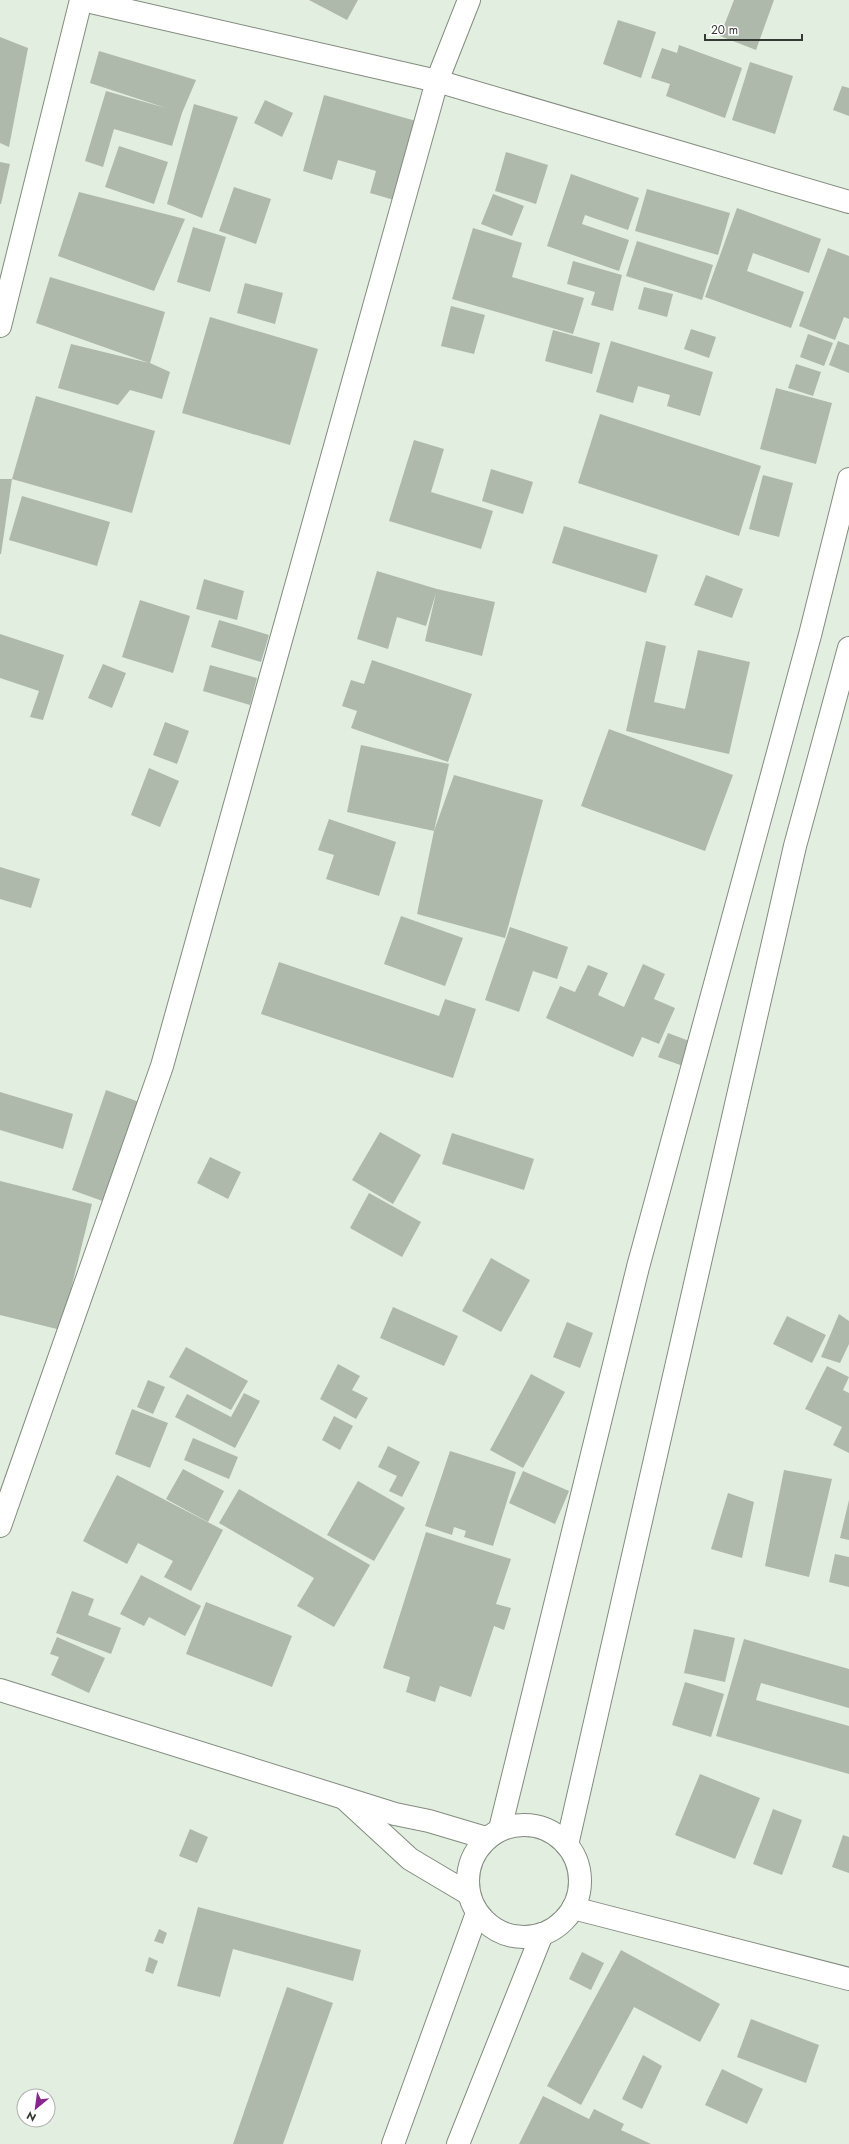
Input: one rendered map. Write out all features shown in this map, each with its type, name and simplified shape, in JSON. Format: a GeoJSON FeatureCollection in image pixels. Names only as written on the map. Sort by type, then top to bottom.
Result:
{"type":"FeatureCollection","features":[{"type":"Feature","properties":{"kind":"street"},"geometry":{"type":"LineString","coordinates":[[0,326],[82,0],[437,81],[849,202]]}},
{"type":"Feature","properties":{"kind":"street"},"geometry":{"type":"LineString","coordinates":[[0,1526],[162,1066],[437,81],[468,0]]}},
{"type":"Feature","properties":{"kind":"street"},"geometry":{"type":"LineString","coordinates":[[493,1834],[638,1267],[810,635],[849,479]]}},
{"type":"Feature","properties":{"kind":"street"},"geometry":{"type":"LineString","coordinates":[[567,1845],[795,846],[849,648]]}},
{"type":"Feature","properties":{"kind":"street"},"geometry":{"type":"LineString","coordinates":[[0,1690],[342,1796],[395,1814],[493,1834]]}},
{"type":"Feature","properties":{"kind":"street"},"geometry":{"type":"LineString","coordinates":[[342,1796],[410,1859],[473,1904],[490,1926],[506,1934],[524,1937],[542,1934],[559,1924],[573,1908],[579,1893],[580,1876],[576,1859],[567,1845],[548,1830],[524,1824],[493,1834],[474,1854],[468,1874],[473,1904],[393,2144]]}},
{"type":"Feature","properties":{"kind":"street"},"geometry":{"type":"LineString","coordinates":[[573,1908],[849,1979]]}},
{"type":"Feature","properties":{"kind":"street"},"geometry":{"type":"LineString","coordinates":[[458,2144],[542,1934]]}},
{"type":"Feature","properties":{"kind":"building"},"geometry":{"type":"Polygon","coordinates":[[[309,0],[358,0],[347,20],[309,0]]]}},
{"type":"Feature","properties":{"kind":"building"},"geometry":{"type":"Polygon","coordinates":[[[734,0],[774,0],[756,50],[720,36],[734,0]]]}},
{"type":"Feature","properties":{"kind":"building"},"geometry":{"type":"Polygon","coordinates":[[[618,20],[656,32],[641,78],[603,64],[618,20]]]}},
{"type":"Feature","properties":{"kind":"building"},"geometry":{"type":"Polygon","coordinates":[[[0,37],[28,48],[9,147],[0,143],[0,37]]]}},
{"type":"Feature","properties":{"kind":"building"},"geometry":{"type":"Polygon","coordinates":[[[679,45],[742,68],[725,118],[666,96],[670,84],[651,78],[662,48],[677,53],[679,45]]]}},
{"type":"Feature","properties":{"kind":"building"},"geometry":{"type":"Polygon","coordinates":[[[99,51],[196,80],[182,113],[172,146],[114,129],[103,167],[85,161],[106,91],[166,108],[90,83],[99,51]]]}},
{"type":"Feature","properties":{"kind":"building"},"geometry":{"type":"Polygon","coordinates":[[[750,62],[793,76],[775,134],[732,120],[750,62]]]}},
{"type":"Feature","properties":{"kind":"building"},"geometry":{"type":"Polygon","coordinates":[[[842,86],[849,88],[849,116],[833,110],[842,86]]]}},
{"type":"Feature","properties":{"kind":"building"},"geometry":{"type":"Polygon","coordinates":[[[324,95],[423,123],[401,202],[370,193],[376,171],[338,160],[332,180],[303,171],[324,95]]]}},
{"type":"Feature","properties":{"kind":"building"},"geometry":{"type":"Polygon","coordinates":[[[265,100],[293,113],[282,137],[254,123],[265,100]]]}},
{"type":"Feature","properties":{"kind":"building"},"geometry":{"type":"Polygon","coordinates":[[[194,104],[238,117],[202,218],[167,204],[194,104]]]}},
{"type":"Feature","properties":{"kind":"building"},"geometry":{"type":"Polygon","coordinates":[[[119,146],[168,162],[154,204],[105,187],[119,146]]]}},
{"type":"Feature","properties":{"kind":"building"},"geometry":{"type":"Polygon","coordinates":[[[506,152],[548,165],[536,204],[495,191],[506,152]]]}},
{"type":"Feature","properties":{"kind":"building"},"geometry":{"type":"Polygon","coordinates":[[[0,162],[10,164],[1,204],[0,204],[0,162]]]}},
{"type":"Feature","properties":{"kind":"building"},"geometry":{"type":"Polygon","coordinates":[[[571,174],[639,198],[628,230],[585,215],[582,224],[629,240],[619,271],[547,246],[571,174]]]}},
{"type":"Feature","properties":{"kind":"building"},"geometry":{"type":"Polygon","coordinates":[[[234,187],[271,199],[256,244],[219,231],[234,187]]]}},
{"type":"Feature","properties":{"kind":"building"},"geometry":{"type":"Polygon","coordinates":[[[647,189],[730,213],[718,255],[635,231],[647,189]]]}},
{"type":"Feature","properties":{"kind":"building"},"geometry":{"type":"Polygon","coordinates":[[[79,192],[185,219],[154,291],[58,256],[79,192]]]}},
{"type":"Feature","properties":{"kind":"building"},"geometry":{"type":"Polygon","coordinates":[[[493,194],[524,206],[512,236],[481,224],[493,194]]]}},
{"type":"Feature","properties":{"kind":"building"},"geometry":{"type":"Polygon","coordinates":[[[737,208],[821,239],[809,273],[753,253],[747,271],[804,292],[791,328],[705,297],[737,208]]]}},
{"type":"Feature","properties":{"kind":"building"},"geometry":{"type":"Polygon","coordinates":[[[193,227],[226,237],[210,292],[177,282],[193,227]]]}},
{"type":"Feature","properties":{"kind":"building"},"geometry":{"type":"Polygon","coordinates":[[[473,228],[522,243],[512,277],[584,298],[573,334],[452,299],[473,228]]]}},
{"type":"Feature","properties":{"kind":"building"},"geometry":{"type":"Polygon","coordinates":[[[637,241],[713,265],[702,300],[626,276],[637,241]]]}},
{"type":"Feature","properties":{"kind":"building"},"geometry":{"type":"Polygon","coordinates":[[[828,248],[849,256],[849,319],[844,317],[835,340],[799,326],[828,248]]]}},
{"type":"Feature","properties":{"kind":"building"},"geometry":{"type":"Polygon","coordinates":[[[573,261],[622,275],[613,311],[591,305],[595,292],[567,284],[573,261]]]}},
{"type":"Feature","properties":{"kind":"building"},"geometry":{"type":"Polygon","coordinates":[[[50,277],[165,312],[150,363],[170,372],[162,399],[130,390],[118,405],[58,388],[71,344],[149,363],[36,323],[50,277]]]}},
{"type":"Feature","properties":{"kind":"building"},"geometry":{"type":"Polygon","coordinates":[[[245,283],[283,293],[275,324],[237,313],[245,283]]]}},
{"type":"Feature","properties":{"kind":"building"},"geometry":{"type":"Polygon","coordinates":[[[644,287],[673,294],[667,317],[638,309],[644,287]]]}},
{"type":"Feature","properties":{"kind":"building"},"geometry":{"type":"Polygon","coordinates":[[[451,306],[485,315],[474,354],[441,346],[451,306]]]}},
{"type":"Feature","properties":{"kind":"building"},"geometry":{"type":"Polygon","coordinates":[[[210,317],[318,349],[290,445],[182,413],[210,317]]]}},
{"type":"Feature","properties":{"kind":"building"},"geometry":{"type":"Polygon","coordinates":[[[691,329],[716,337],[709,358],[684,349],[691,329]]]}},
{"type":"Feature","properties":{"kind":"building"},"geometry":{"type":"Polygon","coordinates":[[[553,330],[600,343],[592,374],[545,361],[553,330]]]}},
{"type":"Feature","properties":{"kind":"building"},"geometry":{"type":"Polygon","coordinates":[[[808,334],[833,343],[824,366],[800,357],[808,334]]]}},
{"type":"Feature","properties":{"kind":"building"},"geometry":{"type":"Polygon","coordinates":[[[611,341],[713,372],[700,416],[667,406],[670,395],[638,386],[633,403],[596,392],[611,341]]]}},
{"type":"Feature","properties":{"kind":"building"},"geometry":{"type":"Polygon","coordinates":[[[838,341],[849,345],[849,373],[829,365],[838,341]]]}},
{"type":"Feature","properties":{"kind":"building"},"geometry":{"type":"Polygon","coordinates":[[[796,364],[821,372],[813,396],[788,388],[796,364]]]}},
{"type":"Feature","properties":{"kind":"building"},"geometry":{"type":"Polygon","coordinates":[[[776,388],[832,403],[816,464],[760,449],[776,388]]]}},
{"type":"Feature","properties":{"kind":"building"},"geometry":{"type":"Polygon","coordinates":[[[36,396],[155,431],[132,513],[12,479],[36,396]]]}},
{"type":"Feature","properties":{"kind":"building"},"geometry":{"type":"Polygon","coordinates":[[[600,414],[761,466],[739,536],[578,483],[600,414]]]}},
{"type":"Feature","properties":{"kind":"building"},"geometry":{"type":"Polygon","coordinates":[[[414,440],[444,449],[431,492],[493,511],[481,549],[389,521],[414,440]]]}},
{"type":"Feature","properties":{"kind":"building"},"geometry":{"type":"Polygon","coordinates":[[[491,469],[533,482],[523,514],[482,501],[491,469]]]}},
{"type":"Feature","properties":{"kind":"building"},"geometry":{"type":"Polygon","coordinates":[[[763,475],[793,483],[779,537],[749,529],[763,475]]]}},
{"type":"Feature","properties":{"kind":"building"},"geometry":{"type":"Polygon","coordinates":[[[0,479],[12,479],[1,554],[0,554],[0,479]]]}},
{"type":"Feature","properties":{"kind":"building"},"geometry":{"type":"Polygon","coordinates":[[[22,496],[110,522],[97,566],[9,540],[22,496]]]}},
{"type":"Feature","properties":{"kind":"building"},"geometry":{"type":"Polygon","coordinates":[[[564,526],[658,555],[646,593],[552,563],[564,526]]]}},
{"type":"Feature","properties":{"kind":"building"},"geometry":{"type":"Polygon","coordinates":[[[377,571],[437,589],[495,602],[482,656],[425,641],[436,593],[426,626],[397,617],[388,649],[357,639],[377,571]]]}},
{"type":"Feature","properties":{"kind":"building"},"geometry":{"type":"Polygon","coordinates":[[[706,575],[743,589],[732,618],[694,605],[706,575]]]}},
{"type":"Feature","properties":{"kind":"building"},"geometry":{"type":"Polygon","coordinates":[[[204,579],[244,591],[237,620],[196,609],[204,579]]]}},
{"type":"Feature","properties":{"kind":"building"},"geometry":{"type":"Polygon","coordinates":[[[140,600],[190,616],[173,673],[122,657],[140,600]]]}},
{"type":"Feature","properties":{"kind":"building"},"geometry":{"type":"Polygon","coordinates":[[[219,620],[269,635],[261,662],[211,647],[219,620]]]}},
{"type":"Feature","properties":{"kind":"building"},"geometry":{"type":"Polygon","coordinates":[[[0,634],[64,655],[43,720],[30,717],[39,691],[0,678],[0,634]]]}},
{"type":"Feature","properties":{"kind":"building"},"geometry":{"type":"Polygon","coordinates":[[[646,641],[666,646],[654,702],[685,709],[698,650],[750,662],[729,754],[626,731],[646,641]]]}},
{"type":"Feature","properties":{"kind":"building"},"geometry":{"type":"Polygon","coordinates":[[[372,660],[472,694],[448,762],[351,728],[357,711],[342,706],[351,680],[364,684],[372,660]]]}},
{"type":"Feature","properties":{"kind":"building"},"geometry":{"type":"Polygon","coordinates":[[[103,664],[126,673],[112,708],[88,698],[103,664]]]}},
{"type":"Feature","properties":{"kind":"building"},"geometry":{"type":"Polygon","coordinates":[[[210,665],[257,678],[250,705],[203,691],[210,665]]]}},
{"type":"Feature","properties":{"kind":"building"},"geometry":{"type":"Polygon","coordinates":[[[165,722],[189,731],[177,764],[153,755],[165,722]]]}},
{"type":"Feature","properties":{"kind":"building"},"geometry":{"type":"Polygon","coordinates":[[[609,729],[733,775],[705,851],[581,806],[609,729]]]}},
{"type":"Feature","properties":{"kind":"building"},"geometry":{"type":"Polygon","coordinates":[[[361,745],[449,764],[434,831],[347,812],[361,745]]]}},
{"type":"Feature","properties":{"kind":"building"},"geometry":{"type":"Polygon","coordinates":[[[149,768],[179,781],[160,827],[131,815],[149,768]]]}},
{"type":"Feature","properties":{"kind":"building"},"geometry":{"type":"Polygon","coordinates":[[[454,775],[543,800],[505,938],[417,914],[434,831],[454,775]]]}},
{"type":"Feature","properties":{"kind":"building"},"geometry":{"type":"Polygon","coordinates":[[[329,819],[396,842],[379,896],[326,879],[334,855],[318,850],[329,819]]]}},
{"type":"Feature","properties":{"kind":"building"},"geometry":{"type":"Polygon","coordinates":[[[0,867],[40,879],[31,908],[0,899],[0,867]]]}},
{"type":"Feature","properties":{"kind":"building"},"geometry":{"type":"Polygon","coordinates":[[[401,916],[463,938],[445,986],[384,964],[401,916]]]}},
{"type":"Feature","properties":{"kind":"building"},"geometry":{"type":"Polygon","coordinates":[[[510,927],[568,947],[557,979],[533,971],[519,1012],[485,1000],[510,927]]]}},
{"type":"Feature","properties":{"kind":"building"},"geometry":{"type":"Polygon","coordinates":[[[279,962],[439,1016],[445,999],[476,1009],[453,1078],[261,1014],[279,962]]]}},
{"type":"Feature","properties":{"kind":"building"},"geometry":{"type":"Polygon","coordinates":[[[643,964],[665,974],[654,999],[675,1008],[659,1044],[642,1037],[633,1057],[546,1018],[560,986],[575,992],[588,965],[608,973],[598,995],[624,1007],[643,964]]]}},
{"type":"Feature","properties":{"kind":"building"},"geometry":{"type":"Polygon","coordinates":[[[668,1033],[692,1042],[683,1066],[658,1057],[668,1033]]]}},
{"type":"Feature","properties":{"kind":"building"},"geometry":{"type":"Polygon","coordinates":[[[106,1090],[142,1103],[108,1203],[72,1190],[106,1090]]]}},
{"type":"Feature","properties":{"kind":"building"},"geometry":{"type":"Polygon","coordinates":[[[0,1092],[73,1114],[63,1149],[0,1130],[0,1092]]]}},
{"type":"Feature","properties":{"kind":"building"},"geometry":{"type":"Polygon","coordinates":[[[380,1132],[421,1155],[393,1204],[352,1180],[380,1132]]]}},
{"type":"Feature","properties":{"kind":"building"},"geometry":{"type":"Polygon","coordinates":[[[452,1133],[534,1159],[524,1190],[442,1164],[452,1133]]]}},
{"type":"Feature","properties":{"kind":"building"},"geometry":{"type":"Polygon","coordinates":[[[210,1157],[241,1172],[228,1199],[197,1183],[210,1157]]]}},
{"type":"Feature","properties":{"kind":"building"},"geometry":{"type":"Polygon","coordinates":[[[0,1181],[92,1204],[61,1330],[0,1315],[0,1181]]]}},
{"type":"Feature","properties":{"kind":"building"},"geometry":{"type":"Polygon","coordinates":[[[369,1193],[421,1222],[402,1257],[350,1228],[369,1193]]]}},
{"type":"Feature","properties":{"kind":"building"},"geometry":{"type":"Polygon","coordinates":[[[491,1258],[530,1280],[501,1332],[462,1311],[491,1258]]]}},
{"type":"Feature","properties":{"kind":"building"},"geometry":{"type":"Polygon","coordinates":[[[393,1307],[458,1336],[444,1366],[380,1338],[393,1307]]]}},
{"type":"Feature","properties":{"kind":"building"},"geometry":{"type":"Polygon","coordinates":[[[839,1314],[849,1321],[849,1344],[840,1363],[821,1357],[839,1314]]]}},
{"type":"Feature","properties":{"kind":"building"},"geometry":{"type":"Polygon","coordinates":[[[787,1316],[826,1335],[812,1363],[773,1344],[787,1316]]]}},
{"type":"Feature","properties":{"kind":"building"},"geometry":{"type":"Polygon","coordinates":[[[567,1322],[593,1333],[580,1368],[553,1357],[567,1322]]]}},
{"type":"Feature","properties":{"kind":"building"},"geometry":{"type":"Polygon","coordinates":[[[186,1347],[248,1381],[231,1410],[169,1377],[186,1347]]]}},
{"type":"Feature","properties":{"kind":"building"},"geometry":{"type":"Polygon","coordinates":[[[338,1364],[360,1376],[352,1390],[368,1398],[356,1419],[320,1399],[338,1364]]]}},
{"type":"Feature","properties":{"kind":"building"},"geometry":{"type":"Polygon","coordinates":[[[827,1366],[849,1377],[843,1390],[849,1393],[849,1453],[833,1445],[842,1427],[805,1409],[827,1366]]]}},
{"type":"Feature","properties":{"kind":"building"},"geometry":{"type":"Polygon","coordinates":[[[531,1374],[565,1392],[523,1468],[490,1450],[531,1374]]]}},
{"type":"Feature","properties":{"kind":"building"},"geometry":{"type":"Polygon","coordinates":[[[148,1380],[165,1387],[153,1414],[137,1407],[148,1380]]]}},
{"type":"Feature","properties":{"kind":"building"},"geometry":{"type":"Polygon","coordinates":[[[244,1393],[260,1401],[235,1448],[175,1417],[187,1394],[231,1417],[244,1393]]]}},
{"type":"Feature","properties":{"kind":"building"},"geometry":{"type":"Polygon","coordinates":[[[132,1409],[168,1423],[150,1468],[115,1454],[132,1409]]]}},
{"type":"Feature","properties":{"kind":"building"},"geometry":{"type":"Polygon","coordinates":[[[334,1416],[353,1426],[340,1450],[322,1440],[334,1416]]]}},
{"type":"Feature","properties":{"kind":"building"},"geometry":{"type":"Polygon","coordinates":[[[193,1438],[238,1457],[229,1479],[184,1460],[193,1438]]]}},
{"type":"Feature","properties":{"kind":"building"},"geometry":{"type":"Polygon","coordinates":[[[388,1446],[420,1462],[402,1497],[389,1491],[397,1476],[378,1467],[388,1446]]]}},
{"type":"Feature","properties":{"kind":"building"},"geometry":{"type":"Polygon","coordinates":[[[450,1451],[516,1472],[493,1546],[464,1537],[466,1531],[454,1527],[452,1535],[425,1526],[450,1451]]]}},
{"type":"Feature","properties":{"kind":"building"},"geometry":{"type":"Polygon","coordinates":[[[183,1469],[224,1491],[208,1522],[166,1499],[183,1469]]]}},
{"type":"Feature","properties":{"kind":"building"},"geometry":{"type":"Polygon","coordinates":[[[784,1470],[832,1479],[809,1577],[765,1566],[784,1470]]]}},
{"type":"Feature","properties":{"kind":"building"},"geometry":{"type":"Polygon","coordinates":[[[523,1471],[569,1491],[555,1524],[509,1503],[523,1471]]]}},
{"type":"Feature","properties":{"kind":"building"},"geometry":{"type":"Polygon","coordinates":[[[117,1475],[223,1530],[191,1591],[164,1577],[173,1561],[138,1543],[127,1564],[83,1541],[117,1475]]]}},
{"type":"Feature","properties":{"kind":"building"},"geometry":{"type":"Polygon","coordinates":[[[358,1481],[405,1508],[374,1561],[327,1535],[358,1481]]]}},
{"type":"Feature","properties":{"kind":"building"},"geometry":{"type":"Polygon","coordinates":[[[239,1489],[370,1565],[334,1627],[297,1606],[314,1578],[219,1523],[239,1489]]]}},
{"type":"Feature","properties":{"kind":"building"},"geometry":{"type":"Polygon","coordinates":[[[728,1493],[754,1502],[742,1558],[711,1549],[728,1493]]]}},
{"type":"Feature","properties":{"kind":"building"},"geometry":{"type":"Polygon","coordinates":[[[849,1500],[849,1540],[840,1538],[849,1500]]]}},
{"type":"Feature","properties":{"kind":"building"},"geometry":{"type":"Polygon","coordinates":[[[426,1532],[511,1559],[496,1604],[511,1608],[504,1630],[494,1626],[471,1697],[440,1686],[435,1702],[406,1692],[410,1677],[383,1668],[426,1532]]]}},
{"type":"Feature","properties":{"kind":"building"},"geometry":{"type":"Polygon","coordinates":[[[835,1554],[849,1557],[849,1587],[829,1582],[835,1554]]]}},
{"type":"Feature","properties":{"kind":"building"},"geometry":{"type":"Polygon","coordinates":[[[141,1575],[201,1606],[185,1636],[149,1617],[144,1626],[120,1614],[141,1575]]]}},
{"type":"Feature","properties":{"kind":"building"},"geometry":{"type":"Polygon","coordinates":[[[72,1591],[94,1599],[88,1615],[121,1628],[111,1654],[56,1633],[72,1591]]]}},
{"type":"Feature","properties":{"kind":"building"},"geometry":{"type":"Polygon","coordinates":[[[206,1602],[292,1636],[272,1687],[186,1654],[206,1602]]]}},
{"type":"Feature","properties":{"kind":"building"},"geometry":{"type":"Polygon","coordinates":[[[694,1629],[735,1638],[725,1682],[684,1673],[694,1629]]]}},
{"type":"Feature","properties":{"kind":"building"},"geometry":{"type":"Polygon","coordinates":[[[57,1637],[105,1658],[89,1693],[51,1675],[59,1657],[50,1654],[57,1637]]]}},
{"type":"Feature","properties":{"kind":"building"},"geometry":{"type":"Polygon","coordinates":[[[744,1639],[849,1669],[849,1708],[761,1683],[756,1700],[849,1726],[849,1774],[716,1736],[744,1639]]]}},
{"type":"Feature","properties":{"kind":"building"},"geometry":{"type":"Polygon","coordinates":[[[685,1682],[724,1694],[711,1737],[672,1725],[685,1682]]]}},
{"type":"Feature","properties":{"kind":"building"},"geometry":{"type":"Polygon","coordinates":[[[700,1774],[760,1798],[735,1859],[675,1835],[700,1774]]]}},
{"type":"Feature","properties":{"kind":"building"},"geometry":{"type":"Polygon","coordinates":[[[773,1809],[802,1820],[782,1875],[753,1864],[773,1809]]]}},
{"type":"Feature","properties":{"kind":"building"},"geometry":{"type":"Polygon","coordinates":[[[190,1829],[208,1837],[197,1863],[179,1856],[190,1829]]]}},
{"type":"Feature","properties":{"kind":"building"},"geometry":{"type":"Polygon","coordinates":[[[843,1835],[849,1837],[849,1873],[832,1867],[843,1835]]]}},
{"type":"Feature","properties":{"kind":"building"},"geometry":{"type":"Polygon","coordinates":[[[198,1907],[361,1950],[353,1981],[233,1949],[220,1997],[177,1986],[198,1907]]]}},
{"type":"Feature","properties":{"kind":"building"},"geometry":{"type":"Polygon","coordinates":[[[159,1929],[167,1933],[163,1944],[154,1941],[159,1929]]]}},
{"type":"Feature","properties":{"kind":"building"},"geometry":{"type":"Polygon","coordinates":[[[621,1950],[720,2004],[700,2042],[634,2007],[581,2105],[547,2086],[621,1950]]]}},
{"type":"Feature","properties":{"kind":"building"},"geometry":{"type":"Polygon","coordinates":[[[582,1952],[604,1963],[591,1990],[569,1979],[582,1952]]]}},
{"type":"Feature","properties":{"kind":"building"},"geometry":{"type":"Polygon","coordinates":[[[149,1957],[158,1961],[153,1974],[145,1971],[149,1957]]]}},
{"type":"Feature","properties":{"kind":"building"},"geometry":{"type":"Polygon","coordinates":[[[287,1987],[333,2003],[283,2144],[233,2144],[287,1987]]]}},
{"type":"Feature","properties":{"kind":"building"},"geometry":{"type":"Polygon","coordinates":[[[751,2019],[819,2045],[806,2083],[737,2057],[751,2019]]]}},
{"type":"Feature","properties":{"kind":"building"},"geometry":{"type":"Polygon","coordinates":[[[643,2055],[662,2066],[642,2109],[622,2099],[643,2055]]]}},
{"type":"Feature","properties":{"kind":"building"},"geometry":{"type":"Polygon","coordinates":[[[722,2069],[763,2089],[747,2124],[705,2105],[722,2069]]]}},
{"type":"Feature","properties":{"kind":"building"},"geometry":{"type":"Polygon","coordinates":[[[543,2096],[589,2119],[594,2109],[624,2124],[621,2130],[651,2144],[519,2144],[543,2096]]]}}]}
